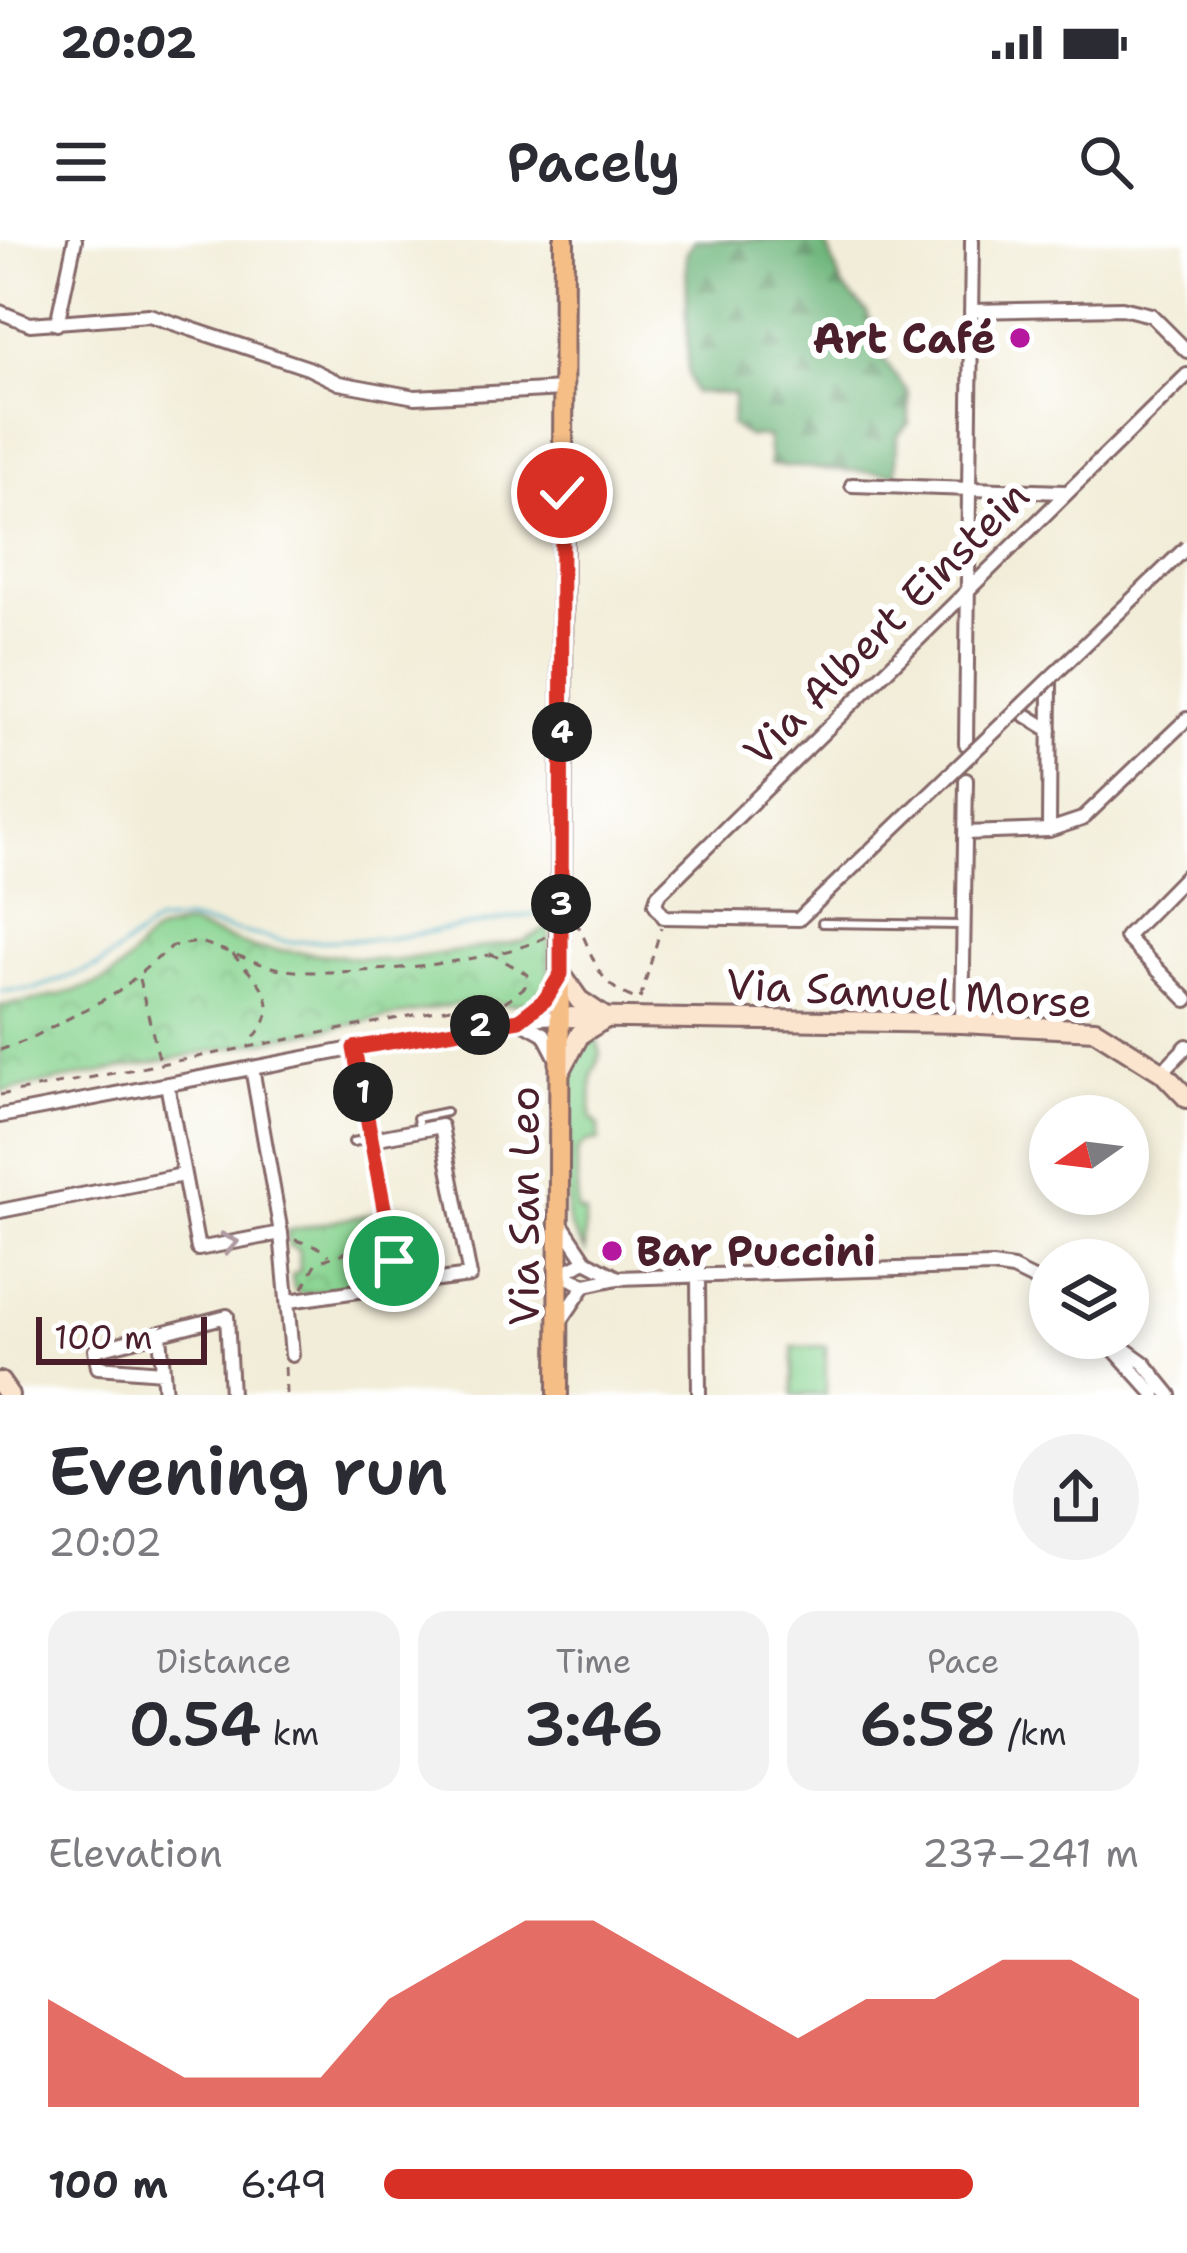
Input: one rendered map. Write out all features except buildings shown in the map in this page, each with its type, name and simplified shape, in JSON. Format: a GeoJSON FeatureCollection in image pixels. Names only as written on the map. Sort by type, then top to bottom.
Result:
{"type":"FeatureCollection","features":[{"type":"Feature","properties":{"kind":"main road","name":"Via San Leo"},"geometry":{"type":"LineString","coordinates":[[558,1395],[561,974],[556,935],[567,915],[564,240]]}},
{"type":"Feature","properties":{"kind":"street"},"geometry":{"type":"LineString","coordinates":[[57,325],[75,240]]}},
{"type":"Feature","properties":{"kind":"street"},"geometry":{"type":"LineString","coordinates":[[966,744],[972,240]]}},
{"type":"Feature","properties":{"kind":"street"},"geometry":{"type":"LineString","coordinates":[[970,311],[1122,308],[1150,315],[1187,351]]}},
{"type":"Feature","properties":{"kind":"street"},"geometry":{"type":"LineString","coordinates":[[0,312],[30,325],[149,315],[308,368],[338,383],[416,397],[563,388]]}},
{"type":"Feature","properties":{"kind":"street","name":"Via Albert Einstein"},"geometry":{"type":"LineString","coordinates":[[669,918],[655,904],[658,895],[1187,375]]}},
{"type":"Feature","properties":{"kind":"street"},"geometry":{"type":"LineString","coordinates":[[852,485],[1065,492]]}},
{"type":"Feature","properties":{"kind":"street"},"geometry":{"type":"LineString","coordinates":[[669,918],[799,919],[1187,547]]}},
{"type":"Feature","properties":{"kind":"street"},"geometry":{"type":"LineString","coordinates":[[1049,830],[1050,680]]}},
{"type":"Feature","properties":{"kind":"street"},"geometry":{"type":"LineString","coordinates":[[1019,711],[1050,730]]}},
{"type":"Feature","properties":{"kind":"street"},"geometry":{"type":"LineString","coordinates":[[964,833],[1049,830],[1082,819],[1187,718]]}},
{"type":"Feature","properties":{"kind":"street"},"geometry":{"type":"LineString","coordinates":[[962,1023],[966,780]]}},
{"type":"Feature","properties":{"kind":"street"},"geometry":{"type":"LineString","coordinates":[[1187,875],[1126,937],[1187,1000]]}},
{"type":"Feature","properties":{"kind":"street"},"geometry":{"type":"LineString","coordinates":[[519,1020],[545,1000],[561,974],[579,1000],[606,1018],[580,1034],[560,1072]]}},
{"type":"Feature","properties":{"kind":"street"},"geometry":{"type":"LineString","coordinates":[[0,1116],[354,1048],[560,1017]]}},
{"type":"Feature","properties":{"kind":"street","name":"Via Samuel Morse"},"geometry":{"type":"LineString","coordinates":[[560,1017],[962,1023],[1096,1030],[1162,1072],[1187,1098]]}},
{"type":"Feature","properties":{"kind":"street"},"geometry":{"type":"LineString","coordinates":[[519,1020],[544,1034],[560,1072]]}},
{"type":"Feature","properties":{"kind":"street"},"geometry":{"type":"LineString","coordinates":[[1162,1072],[1187,1046]]}},
{"type":"Feature","properties":{"kind":"street"},"geometry":{"type":"LineString","coordinates":[[354,1048],[398,1279]]}},
{"type":"Feature","properties":{"kind":"street"},"geometry":{"type":"LineString","coordinates":[[252,1068],[295,1300],[292,1355]]}},
{"type":"Feature","properties":{"kind":"street"},"geometry":{"type":"LineString","coordinates":[[166,1084],[198,1250],[281,1233]]}},
{"type":"Feature","properties":{"kind":"street"},"geometry":{"type":"LineString","coordinates":[[295,1300],[398,1279],[470,1276],[441,1126],[373,1138]]}},
{"type":"Feature","properties":{"kind":"street"},"geometry":{"type":"LineString","coordinates":[[0,1210],[183,1175]]}},
{"type":"Feature","properties":{"kind":"street"},"geometry":{"type":"LineString","coordinates":[[559,1221],[586,1261],[618,1278]]}},
{"type":"Feature","properties":{"kind":"street"},"geometry":{"type":"LineString","coordinates":[[560,1274],[586,1261]]}},
{"type":"Feature","properties":{"kind":"street"},"geometry":{"type":"LineString","coordinates":[[560,1274],[585,1285],[618,1278],[992,1266],[1029,1277]]}},
{"type":"Feature","properties":{"kind":"street"},"geometry":{"type":"LineString","coordinates":[[698,1278],[699,1395]]}},
{"type":"Feature","properties":{"kind":"street"},"geometry":{"type":"LineString","coordinates":[[559,1326],[585,1285]]}},
{"type":"Feature","properties":{"kind":"street"},"geometry":{"type":"LineString","coordinates":[[163,1372],[98,1367],[95,1350],[226,1316],[231,1395]]}},
{"type":"Feature","properties":{"kind":"street"},"geometry":{"type":"LineString","coordinates":[[160,1335],[165,1395]]}},
{"type":"Feature","properties":{"kind":"street"},"geometry":{"type":"LineString","coordinates":[[1125,1359],[1155,1395]]}},
{"type":"Feature","properties":{"kind":"street"},"geometry":{"type":"LineString","coordinates":[[1138,1359],[1170,1395]]}},
{"type":"Feature","properties":{"kind":"street"},"geometry":{"type":"LineString","coordinates":[[0,1382],[9,1395]]}},
{"type":"Feature","properties":{"kind":"lane"},"geometry":{"type":"LineString","coordinates":[[822,923],[964,925]]}},
{"type":"Feature","properties":{"kind":"lane"},"geometry":{"type":"LineString","coordinates":[[420,1130],[417,1118],[446,1112]]}},
{"type":"Feature","properties":{"kind":"lane"},"geometry":{"type":"LineString","coordinates":[[353,1142],[373,1138]]}},
{"type":"Feature","properties":{"kind":"path"},"geometry":{"type":"LineString","coordinates":[[567,915],[580,927],[605,981],[613,990],[640,1000],[669,918]]}},
{"type":"Feature","properties":{"kind":"path"},"geometry":{"type":"LineString","coordinates":[[0,1049],[28,1040],[101,1002],[138,976],[157,955],[187,941],[282,969],[346,974],[490,953],[556,935]]}},
{"type":"Feature","properties":{"kind":"path"},"geometry":{"type":"LineString","coordinates":[[232,952],[258,980],[268,1005],[249,1048]]}},
{"type":"Feature","properties":{"kind":"path"},"geometry":{"type":"LineString","coordinates":[[490,953],[527,974],[529,980],[501,1005]]}},
{"type":"Feature","properties":{"kind":"path"},"geometry":{"type":"LineString","coordinates":[[138,976],[161,1064]]}},
{"type":"Feature","properties":{"kind":"path"},"geometry":{"type":"LineString","coordinates":[[0,1095],[487,1001],[509,1008]]}},
{"type":"Feature","properties":{"kind":"path"},"geometry":{"type":"LineString","coordinates":[[295,1300],[309,1272],[366,1240],[386,1213]]}},
{"type":"Feature","properties":{"kind":"path"},"geometry":{"type":"LineString","coordinates":[[281,1233],[287,1231],[302,1244],[331,1256]]}},
{"type":"Feature","properties":{"kind":"path"},"geometry":{"type":"LineString","coordinates":[[348,1252],[398,1279]]}},
{"type":"Feature","properties":{"kind":"path"},"geometry":{"type":"LineString","coordinates":[[286,1395],[283,1370],[292,1355]]}},
{"type":"Feature","properties":{"kind":"green space"},"geometry":{"type":"Polygon","coordinates":[[[694,240],[825,240],[842,286],[867,312],[883,358],[909,394],[909,423],[897,436],[896,474],[770,465],[768,437],[747,436],[731,425],[734,394],[694,393],[688,374],[686,254],[694,240]]]}},
{"type":"Feature","properties":{"kind":"green space"},"geometry":{"type":"Polygon","coordinates":[[[188,925],[254,948],[394,961],[524,941],[549,927],[549,981],[529,1002],[508,1005],[484,999],[0,1092],[0,1006],[102,981],[123,967],[149,937],[188,925]]]}},
{"type":"Feature","properties":{"kind":"green space"},"geometry":{"type":"Polygon","coordinates":[[[594,1030],[601,1054],[592,1074],[591,1117],[599,1126],[599,1140],[577,1151],[577,1211],[585,1213],[585,1251],[567,1215],[570,1066],[594,1030]]]}},
{"type":"Feature","properties":{"kind":"green space"},"geometry":{"type":"Polygon","coordinates":[[[374,1213],[382,1236],[375,1239],[379,1262],[387,1262],[386,1281],[302,1294],[294,1289],[292,1275],[300,1271],[298,1250],[289,1246],[287,1231],[374,1213]]]}},
{"type":"Feature","properties":{"kind":"green space"},"geometry":{"type":"Polygon","coordinates":[[[826,1346],[826,1395],[793,1395],[793,1347],[826,1346]]]}},
{"type":"Feature","properties":{"kind":"waterway"},"geometry":{"type":"LineString","coordinates":[[0,991],[34,989],[99,966],[156,923],[186,920],[288,942],[387,939],[538,914]]}},
{"type":"Feature","properties":{"kind":"place","name":"Art Café"},"geometry":{"type":"Point","coordinates":[1020,338]}},
{"type":"Feature","properties":{"kind":"place","name":"Bar Puccini"},"geometry":{"type":"Point","coordinates":[612,1251]}},
{"type":"Feature","properties":{"kind":"route"},"geometry":{"type":"LineString","coordinates":[[394,1261],[354,1048],[519,1020],[545,1000],[561,974],[562,493]]}}]}
